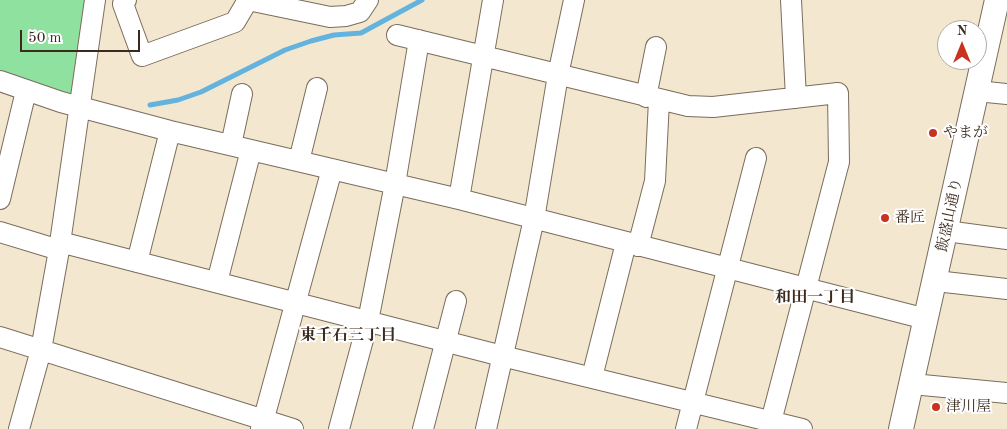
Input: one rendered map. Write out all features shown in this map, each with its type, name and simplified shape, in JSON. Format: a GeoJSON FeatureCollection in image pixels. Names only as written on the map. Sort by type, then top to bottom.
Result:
{"type":"FeatureCollection","features":[{"type":"Feature","properties":{"kind":"street"},"geometry":{"type":"LineString","coordinates":[[20,429],[41,350],[60,246],[96,0],[125,2],[142,56],[236,22],[248,0],[330,17],[346,16],[360,12],[368,0]]}},
{"type":"Feature","properties":{"kind":"street"},"geometry":{"type":"LineString","coordinates":[[459,200],[493,0]]}},
{"type":"Feature","properties":{"kind":"street"},"geometry":{"type":"LineString","coordinates":[[486,429],[534,219],[558,75],[574,0]]}},
{"type":"Feature","properties":{"kind":"street"},"geometry":{"type":"LineString","coordinates":[[791,0],[796,98]]}},
{"type":"Feature","properties":{"kind":"street","name":"飯盛山通り"},"geometry":{"type":"LineString","coordinates":[[901,429],[936,281],[977,91],[992,2]]}},
{"type":"Feature","properties":{"kind":"street"},"geometry":{"type":"LineString","coordinates":[[398,35],[652,99],[688,106],[713,107],[838,93],[839,162],[771,425]]}},
{"type":"Feature","properties":{"kind":"street"},"geometry":{"type":"LineString","coordinates":[[339,429],[368,321],[394,184],[418,40]]}},
{"type":"Feature","properties":{"kind":"street"},"geometry":{"type":"LineString","coordinates":[[592,378],[632,244],[655,181],[652,99],[656,47]]}},
{"type":"Feature","properties":{"kind":"street"},"geometry":{"type":"LineString","coordinates":[[0,81],[80,107],[170,131],[459,200],[926,319]]}},
{"type":"Feature","properties":{"kind":"street"},"geometry":{"type":"LineString","coordinates":[[299,161],[317,88]]}},
{"type":"Feature","properties":{"kind":"street"},"geometry":{"type":"LineString","coordinates":[[0,199],[7,143],[26,91]]}},
{"type":"Feature","properties":{"kind":"street"},"geometry":{"type":"LineString","coordinates":[[977,91],[1007,94]]}},
{"type":"Feature","properties":{"kind":"street"},"geometry":{"type":"LineString","coordinates":[[231,145],[242,94]]}},
{"type":"Feature","properties":{"kind":"street"},"geometry":{"type":"LineString","coordinates":[[138,262],[170,131]]}},
{"type":"Feature","properties":{"kind":"street"},"geometry":{"type":"LineString","coordinates":[[217,282],[251,150]]}},
{"type":"Feature","properties":{"kind":"street"},"geometry":{"type":"LineString","coordinates":[[686,429],[756,158]]}},
{"type":"Feature","properties":{"kind":"street"},"geometry":{"type":"LineString","coordinates":[[263,425],[332,169]]}},
{"type":"Feature","properties":{"kind":"street"},"geometry":{"type":"LineString","coordinates":[[946,231],[1007,239]]}},
{"type":"Feature","properties":{"kind":"street"},"geometry":{"type":"LineString","coordinates":[[0,232],[138,262],[502,356],[693,402],[771,425],[802,429]]}},
{"type":"Feature","properties":{"kind":"street"},"geometry":{"type":"LineString","coordinates":[[936,281],[1007,289]]}},
{"type":"Feature","properties":{"kind":"street"},"geometry":{"type":"LineString","coordinates":[[423,429],[456,301]]}},
{"type":"Feature","properties":{"kind":"street"},"geometry":{"type":"LineString","coordinates":[[0,338],[263,425],[292,429]]}},
{"type":"Feature","properties":{"kind":"street"},"geometry":{"type":"LineString","coordinates":[[912,384],[1007,393]]}},
{"type":"Feature","properties":{"kind":"green space"},"geometry":{"type":"Polygon","coordinates":[[[0,0],[93,0],[78,103],[0,79],[0,0]]]}},
{"type":"Feature","properties":{"kind":"waterway"},"geometry":{"type":"LineString","coordinates":[[150,105],[178,100],[201,92],[285,50],[311,41],[334,35],[361,33],[422,0]]}},
{"type":"Feature","properties":{"kind":"place","name":"やまが"},"geometry":{"type":"Point","coordinates":[933,133]}},
{"type":"Feature","properties":{"kind":"place","name":"番匠"},"geometry":{"type":"Point","coordinates":[885,218]}},
{"type":"Feature","properties":{"kind":"place","name":"津川屋"},"geometry":{"type":"Point","coordinates":[936,407]}},
{"type":"Feature","properties":{"kind":"district","name":"和田一丁目"},"geometry":{"type":"Point","coordinates":[815,298]}},
{"type":"Feature","properties":{"kind":"district","name":"東千石三丁目"},"geometry":{"type":"Point","coordinates":[348,336]}}]}
